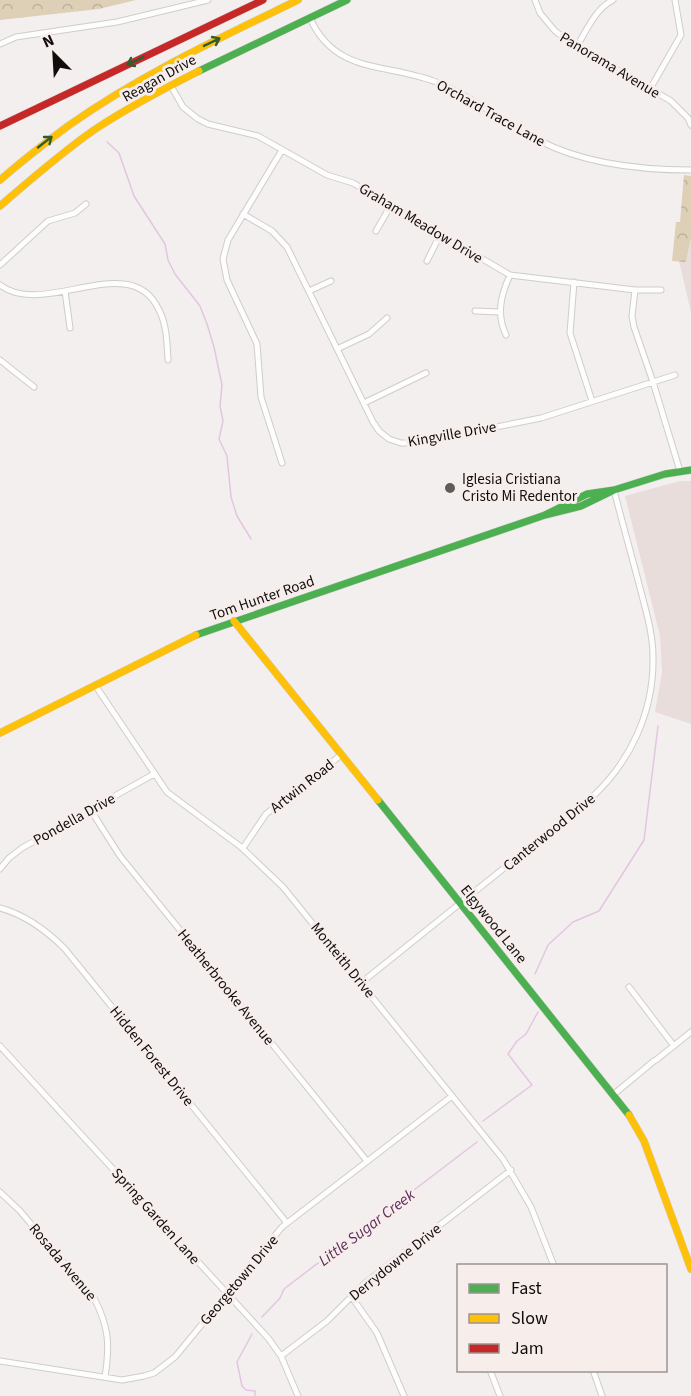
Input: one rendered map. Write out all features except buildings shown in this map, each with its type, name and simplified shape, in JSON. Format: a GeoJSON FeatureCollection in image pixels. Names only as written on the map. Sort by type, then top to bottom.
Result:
{"type":"FeatureCollection","features":[{"type":"Feature","properties":{"kind":"main road"},"geometry":{"type":"LineString","coordinates":[[0,126],[263,0]]}},
{"type":"Feature","properties":{"kind":"main road"},"geometry":{"type":"LineString","coordinates":[[0,180],[49,139],[111,96],[175,60],[298,0]]}},
{"type":"Feature","properties":{"kind":"main road","name":"Reagan Drive"},"geometry":{"type":"LineString","coordinates":[[0,206],[53,161],[95,130],[171,86],[347,0]]}},
{"type":"Feature","properties":{"kind":"main road","name":"Tom Hunter Road"},"geometry":{"type":"LineString","coordinates":[[0,734],[178,643],[234,621],[545,514],[556,513],[606,496],[614,490],[654,477],[691,470]]}},
{"type":"Feature","properties":{"kind":"main road","name":"Elgywood Lane"},"geometry":{"type":"LineString","coordinates":[[234,621],[631,1116],[644,1140],[690,1265]]}},
{"type":"Feature","properties":{"kind":"street"},"geometry":{"type":"LineString","coordinates":[[0,44],[16,36],[117,22],[208,0]]}},
{"type":"Feature","properties":{"kind":"street","name":"Panorama Avenue"},"geometry":{"type":"LineString","coordinates":[[535,0],[540,13],[555,31],[671,101],[688,118],[691,125]]}},
{"type":"Feature","properties":{"kind":"street"},"geometry":{"type":"LineString","coordinates":[[577,46],[598,12],[613,0]]}},
{"type":"Feature","properties":{"kind":"street"},"geometry":{"type":"LineString","coordinates":[[650,89],[681,35],[675,0]]}},
{"type":"Feature","properties":{"kind":"street","name":"Orchard Trace Lane"},"geometry":{"type":"LineString","coordinates":[[310,18],[326,44],[348,60],[371,67],[410,73],[443,85],[540,141],[559,149],[604,162],[691,170]]}},
{"type":"Feature","properties":{"kind":"street","name":"Graham Meadow Drive"},"geometry":{"type":"LineString","coordinates":[[171,86],[183,107],[198,119],[208,124],[252,134],[327,175],[353,183],[510,275],[635,290],[661,290]]}},
{"type":"Feature","properties":{"kind":"street"},"geometry":{"type":"LineString","coordinates":[[282,150],[225,246],[223,270],[257,345],[261,397],[282,463]]}},
{"type":"Feature","properties":{"kind":"street"},"geometry":{"type":"LineString","coordinates":[[0,265],[48,221],[75,213],[86,204]]}},
{"type":"Feature","properties":{"kind":"street"},"geometry":{"type":"LineString","coordinates":[[376,231],[391,205]]}},
{"type":"Feature","properties":{"kind":"street","name":"Kingville Drive"},"geometry":{"type":"LineString","coordinates":[[243,214],[280,238],[379,431],[395,442],[407,444],[541,418],[675,375]]}},
{"type":"Feature","properties":{"kind":"street"},"geometry":{"type":"LineString","coordinates":[[427,261],[441,235]]}},
{"type":"Feature","properties":{"kind":"street"},"geometry":{"type":"LineString","coordinates":[[506,335],[500,312],[502,294],[510,275]]}},
{"type":"Feature","properties":{"kind":"street"},"geometry":{"type":"LineString","coordinates":[[309,291],[331,281]]}},
{"type":"Feature","properties":{"kind":"street"},"geometry":{"type":"LineString","coordinates":[[574,282],[570,333],[592,401]]}},
{"type":"Feature","properties":{"kind":"street"},"geometry":{"type":"LineString","coordinates":[[0,285],[14,293],[28,296],[112,283],[128,285],[143,291],[157,305],[161,315],[168,360]]}},
{"type":"Feature","properties":{"kind":"street"},"geometry":{"type":"LineString","coordinates":[[635,290],[632,321],[680,471]]}},
{"type":"Feature","properties":{"kind":"street"},"geometry":{"type":"LineString","coordinates":[[65,291],[70,328]]}},
{"type":"Feature","properties":{"kind":"street"},"geometry":{"type":"LineString","coordinates":[[475,311],[500,312]]}},
{"type":"Feature","properties":{"kind":"street"},"geometry":{"type":"LineString","coordinates":[[337,349],[369,334],[387,318]]}},
{"type":"Feature","properties":{"kind":"street"},"geometry":{"type":"LineString","coordinates":[[0,360],[34,387]]}},
{"type":"Feature","properties":{"kind":"street"},"geometry":{"type":"LineString","coordinates":[[364,403],[426,373]]}},
{"type":"Feature","properties":{"kind":"street","name":"Canterwood Drive"},"geometry":{"type":"LineString","coordinates":[[361,983],[596,793],[624,760],[640,730],[650,693],[653,671],[652,643],[614,490]]}},
{"type":"Feature","properties":{"kind":"street","name":"Monteith Drive"},"geometry":{"type":"LineString","coordinates":[[95,685],[154,774],[175,798],[243,848],[292,897],[511,1170],[531,1207],[553,1264]]}},
{"type":"Feature","properties":{"kind":"street","name":"Artwin Road"},"geometry":{"type":"LineString","coordinates":[[243,848],[266,814],[341,755]]}},
{"type":"Feature","properties":{"kind":"street","name":"Pondella Drive"},"geometry":{"type":"LineString","coordinates":[[0,869],[22,848],[154,774]]}},
{"type":"Feature","properties":{"kind":"street","name":"Heatherbrooke Avenue"},"geometry":{"type":"LineString","coordinates":[[90,809],[120,856],[367,1161]]}},
{"type":"Feature","properties":{"kind":"street","name":"Hidden Forest Drive"},"geometry":{"type":"LineString","coordinates":[[0,908],[14,912],[35,923],[65,949],[287,1223]]}},
{"type":"Feature","properties":{"kind":"street"},"geometry":{"type":"LineString","coordinates":[[629,987],[674,1046]]}},
{"type":"Feature","properties":{"kind":"street"},"geometry":{"type":"LineString","coordinates":[[614,1094],[691,1032]]}},
{"type":"Feature","properties":{"kind":"street","name":"Spring Garden Lane"},"geometry":{"type":"LineString","coordinates":[[0,1046],[268,1338],[281,1356],[298,1396]]}},
{"type":"Feature","properties":{"kind":"street","name":"Georgetown Drive"},"geometry":{"type":"LineString","coordinates":[[0,1361],[105,1377],[134,1379],[168,1364],[287,1223],[452,1096]]}},
{"type":"Feature","properties":{"kind":"street","name":"Derrydowne Drive"},"geometry":{"type":"LineString","coordinates":[[281,1356],[327,1321],[365,1283],[511,1170]]}},
{"type":"Feature","properties":{"kind":"street","name":"Rosada Avenue"},"geometry":{"type":"LineString","coordinates":[[0,1192],[20,1211],[94,1298],[103,1314],[108,1334],[109,1353],[105,1377]]}},
{"type":"Feature","properties":{"kind":"street"},"geometry":{"type":"LineString","coordinates":[[351,1296],[377,1333],[404,1396]]}},
{"type":"Feature","properties":{"kind":"street"},"geometry":{"type":"LineString","coordinates":[[490,1372],[500,1396]]}},
{"type":"Feature","properties":{"kind":"street"},"geometry":{"type":"LineString","coordinates":[[593,1372],[602,1396]]}},
{"type":"Feature","properties":{"kind":"shaded area"},"geometry":{"type":"Polygon","coordinates":[[[691,238],[691,312],[679,261],[686,262],[691,238]]]}},
{"type":"Feature","properties":{"kind":"shaded area"},"geometry":{"type":"Polygon","coordinates":[[[680,481],[691,481],[691,724],[655,712],[662,672],[660,636],[625,496],[680,481]]]}},
{"type":"Feature","properties":{"kind":"green space"},"geometry":{"type":"Polygon","coordinates":[[[0,0],[136,0],[99,9],[0,20],[0,0]]]}},
{"type":"Feature","properties":{"kind":"green space"},"geometry":{"type":"Polygon","coordinates":[[[684,175],[691,176],[691,238],[686,262],[672,261],[676,222],[680,222],[684,175]]]}},
{"type":"Feature","properties":{"kind":"waterway"},"geometry":{"type":"LineString","coordinates":[[107,142],[119,153],[134,196],[165,244],[168,260],[175,274],[200,306],[207,324],[222,385],[220,406],[223,421],[219,439],[227,456],[231,497],[237,516],[251,539]]}},
{"type":"Feature","properties":{"kind":"waterway","name":"Little Sugar Creek"},"geometry":{"type":"LineString","coordinates":[[535,974],[548,945],[573,922],[599,911],[644,840],[658,726]]}},
{"type":"Feature","properties":{"kind":"waterway","name":"Little Sugar Creek"},"geometry":{"type":"LineString","coordinates":[[483,1121],[532,1085],[508,1054],[517,1041],[526,1034],[538,1012]]}},
{"type":"Feature","properties":{"kind":"waterway","name":"Little Sugar Creek"},"geometry":{"type":"LineString","coordinates":[[262,1317],[280,1298],[284,1289],[477,1142]]}},
{"type":"Feature","properties":{"kind":"waterway","name":"Little Sugar Creek"},"geometry":{"type":"LineString","coordinates":[[252,1334],[237,1362],[242,1386],[246,1390],[255,1391],[255,1396]]}},
{"type":"Feature","properties":{"kind":"traffic: fast"},"geometry":{"type":"LineString","coordinates":[[199,71],[347,0]]}},
{"type":"Feature","properties":{"kind":"traffic: fast"},"geometry":{"type":"LineString","coordinates":[[614,490],[665,474],[691,470]]}},
{"type":"Feature","properties":{"kind":"traffic: fast"},"geometry":{"type":"LineString","coordinates":[[196,635],[545,515],[587,494],[614,490],[581,506],[545,515]]}},
{"type":"Feature","properties":{"kind":"traffic: fast"},"geometry":{"type":"LineString","coordinates":[[378,800],[629,1115]]}},
{"type":"Feature","properties":{"kind":"traffic: slow"},"geometry":{"type":"LineString","coordinates":[[0,180],[68,126],[123,90],[181,58],[298,0]]}},
{"type":"Feature","properties":{"kind":"traffic: slow"},"geometry":{"type":"LineString","coordinates":[[0,206],[94,130],[145,99],[199,71]]}},
{"type":"Feature","properties":{"kind":"traffic: slow"},"geometry":{"type":"LineString","coordinates":[[234,621],[378,800]]}},
{"type":"Feature","properties":{"kind":"traffic: slow"},"geometry":{"type":"LineString","coordinates":[[0,733],[196,635]]}},
{"type":"Feature","properties":{"kind":"traffic: slow"},"geometry":{"type":"LineString","coordinates":[[629,1115],[644,1141],[691,1269]]}},
{"type":"Feature","properties":{"kind":"traffic: jam"},"geometry":{"type":"LineString","coordinates":[[0,126],[263,0]]}},
{"type":"Feature","properties":{"kind":"place","name":"Iglesia Cristiana Cristo Mi Redentor"},"geometry":{"type":"Point","coordinates":[450,488]}}]}
